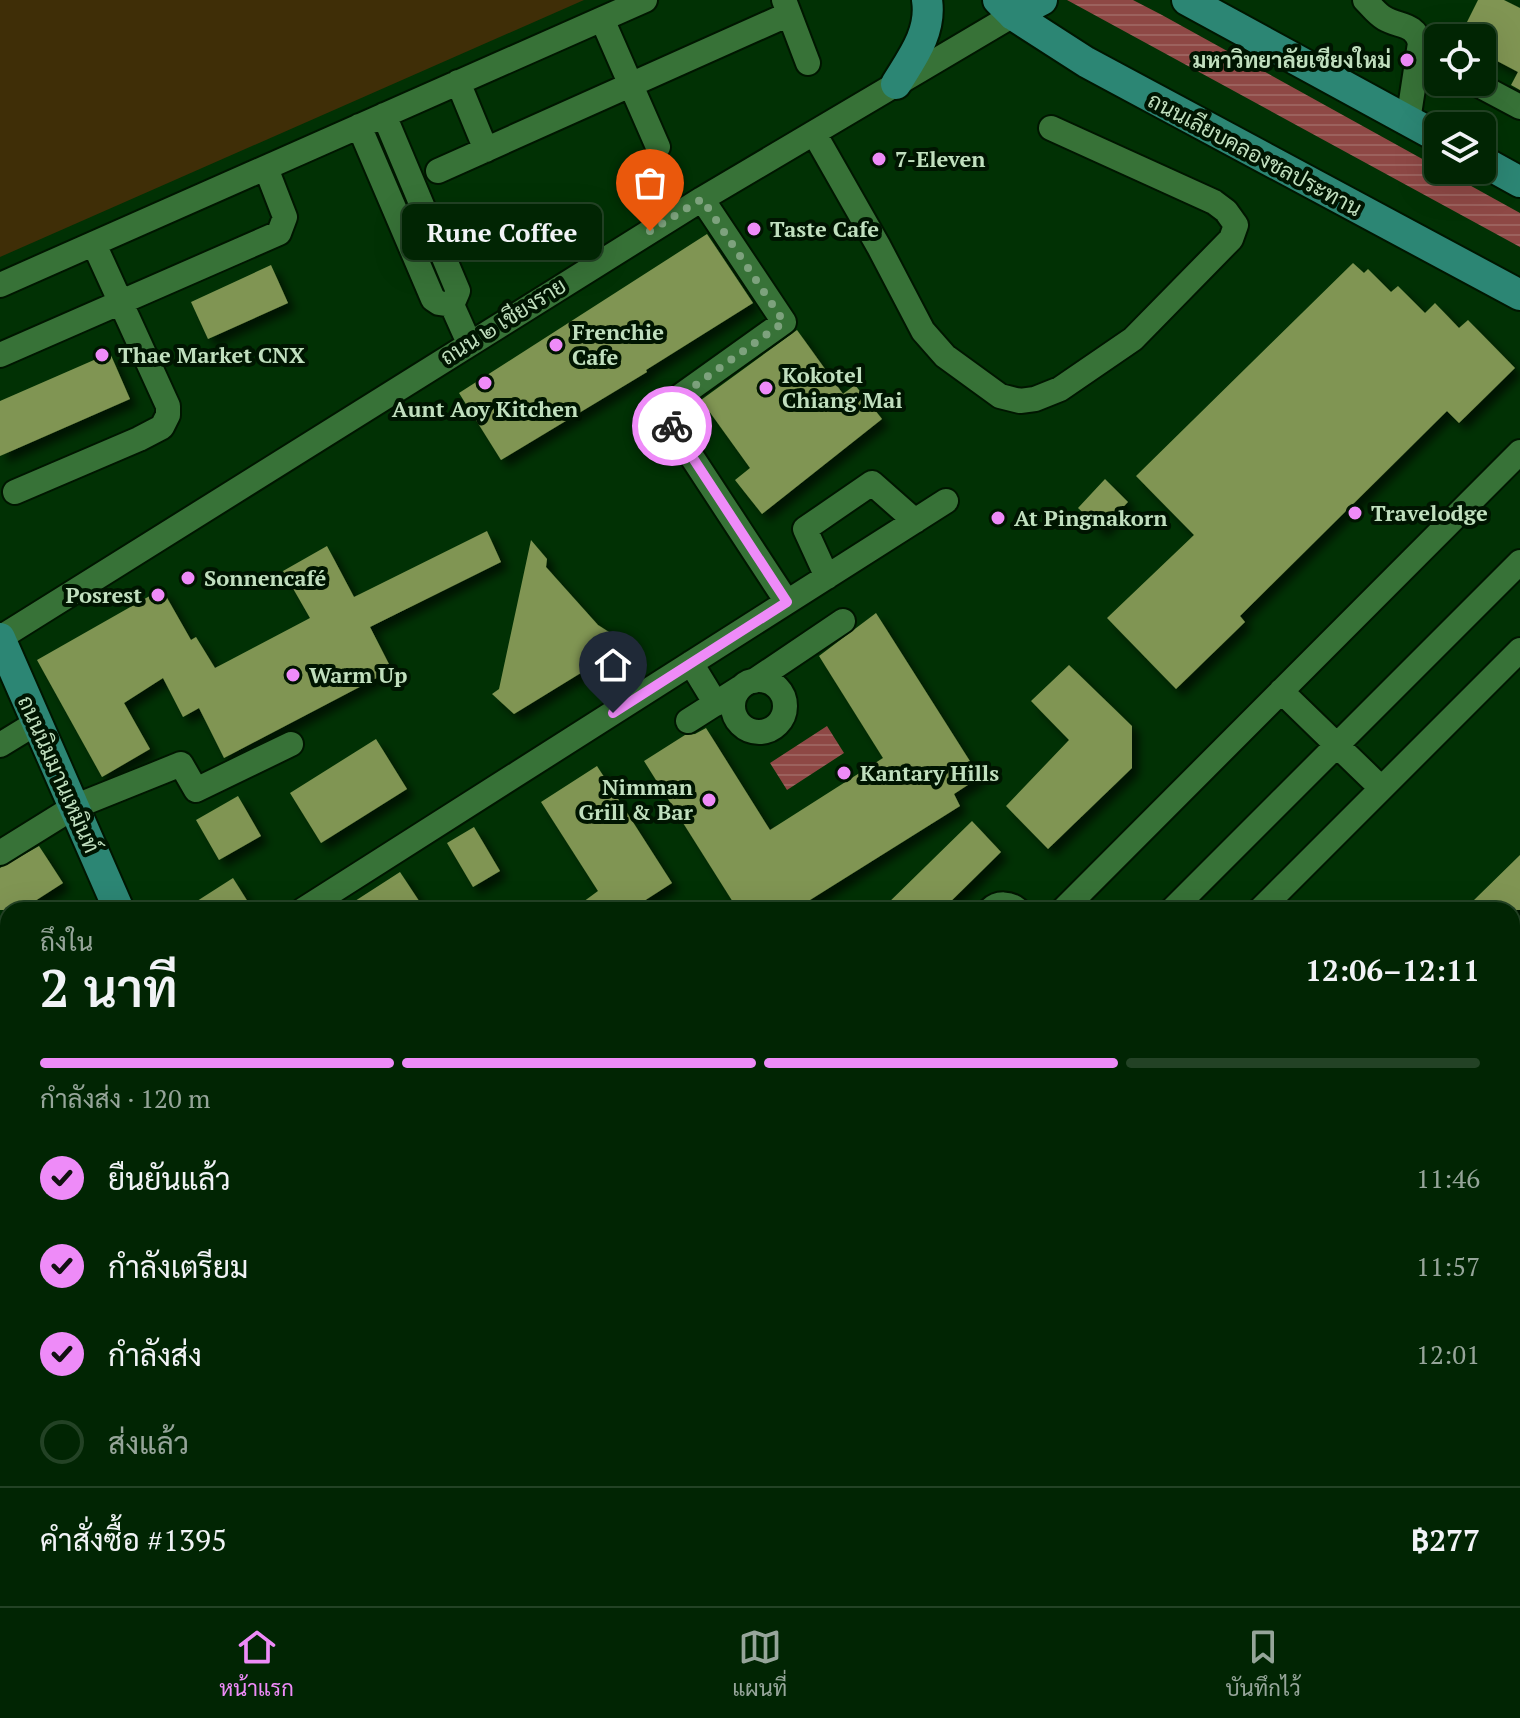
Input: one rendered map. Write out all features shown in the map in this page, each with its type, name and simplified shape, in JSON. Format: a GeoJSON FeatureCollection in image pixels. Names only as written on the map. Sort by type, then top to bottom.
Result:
{"type":"FeatureCollection","features":[{"type":"Feature","properties":{"kind":"main road"},"geometry":{"type":"LineString","coordinates":[[896,84],[921,42],[929,12],[927,0]]}},
{"type":"Feature","properties":{"kind":"main road"},"geometry":{"type":"LineString","coordinates":[[1005,8],[1042,0]]}},
{"type":"Feature","properties":{"kind":"main road"},"geometry":{"type":"LineString","coordinates":[[1187,0],[1424,130]]}},
{"type":"Feature","properties":{"kind":"main road"},"geometry":{"type":"LineString","coordinates":[[1231,0],[1288,54]]}},
{"type":"Feature","properties":{"kind":"main road","name":"ถนนเลียบคลองชลประทาน"},"geometry":{"type":"LineString","coordinates":[[1005,8],[1086,62],[1520,295]]}},
{"type":"Feature","properties":{"kind":"main road"},"geometry":{"type":"LineString","coordinates":[[1496,169],[1520,182]]}},
{"type":"Feature","properties":{"kind":"main road","name":"ถนนนิมมานเหมินท์"},"geometry":{"type":"LineString","coordinates":[[0,638],[116,902]]}},
{"type":"Feature","properties":{"kind":"street"},"geometry":{"type":"LineString","coordinates":[[0,285],[645,0]]}},
{"type":"Feature","properties":{"kind":"street"},"geometry":{"type":"LineString","coordinates":[[1365,0],[1384,19],[1409,27],[1417,34],[1424,49]]}},
{"type":"Feature","properties":{"kind":"street"},"geometry":{"type":"LineString","coordinates":[[438,171],[631,83],[786,7],[808,63]]}},
{"type":"Feature","properties":{"kind":"street","name":"ถนน ๒ เชียงราย"},"geometry":{"type":"LineString","coordinates":[[0,638],[469,343],[896,84],[1005,8]]}},
{"type":"Feature","properties":{"kind":"street"},"geometry":{"type":"LineString","coordinates":[[602,19],[658,147]]}},
{"type":"Feature","properties":{"kind":"street"},"geometry":{"type":"LineString","coordinates":[[1408,121],[1424,71]]}},
{"type":"Feature","properties":{"kind":"street"},"geometry":{"type":"LineString","coordinates":[[458,82],[486,150]]}},
{"type":"Feature","properties":{"kind":"street"},"geometry":{"type":"LineString","coordinates":[[1496,94],[1520,107]]}},
{"type":"Feature","properties":{"kind":"street"},"geometry":{"type":"LineString","coordinates":[[384,115],[458,291],[452,305],[469,343]]}},
{"type":"Feature","properties":{"kind":"street"},"geometry":{"type":"LineString","coordinates":[[359,126],[433,299],[452,305]]}},
{"type":"Feature","properties":{"kind":"street"},"geometry":{"type":"LineString","coordinates":[[814,133],[923,331],[945,356],[973,378],[1000,396],[1020,401],[1060,389],[1133,339],[1231,239],[1236,225],[1226,211],[1214,202],[1051,128]]}},
{"type":"Feature","properties":{"kind":"street"},"geometry":{"type":"LineString","coordinates":[[0,355],[279,233],[285,217],[266,168]]}},
{"type":"Feature","properties":{"kind":"street"},"geometry":{"type":"LineString","coordinates":[[702,199],[784,322],[665,407],[669,422],[787,602]]}},
{"type":"Feature","properties":{"kind":"street"},"geometry":{"type":"LineString","coordinates":[[403,230],[427,219]]}},
{"type":"Feature","properties":{"kind":"street"},"geometry":{"type":"LineString","coordinates":[[15,492],[139,439],[162,427],[168,415],[168,406],[94,244]]}},
{"type":"Feature","properties":{"kind":"street"},"geometry":{"type":"LineString","coordinates":[[1071,902],[1520,452]]}},
{"type":"Feature","properties":{"kind":"street"},"geometry":{"type":"LineString","coordinates":[[827,577],[805,529],[872,483],[915,521]]}},
{"type":"Feature","properties":{"kind":"street"},"geometry":{"type":"LineString","coordinates":[[316,902],[946,501]]}},
{"type":"Feature","properties":{"kind":"street"},"geometry":{"type":"LineString","coordinates":[[1180,902],[1520,562]]}},
{"type":"Feature","properties":{"kind":"street"},"geometry":{"type":"LineString","coordinates":[[688,721],[843,621]]}},
{"type":"Feature","properties":{"kind":"street"},"geometry":{"type":"LineString","coordinates":[[1268,902],[1520,650]]}},
{"type":"Feature","properties":{"kind":"street"},"geometry":{"type":"LineString","coordinates":[[691,663],[716,704]]}},
{"type":"Feature","properties":{"kind":"street"},"geometry":{"type":"LineString","coordinates":[[1281,691],[1381,788]]}},
{"type":"Feature","properties":{"kind":"street"},"geometry":{"type":"LineString","coordinates":[[0,745],[36,723]]}},
{"type":"Feature","properties":{"kind":"street"},"geometry":{"type":"LineString","coordinates":[[0,853],[74,807],[181,764],[196,790],[291,744]]}},
{"type":"Feature","properties":{"kind":"green space"},"geometry":{"type":"Polygon","coordinates":[[[0,0],[584,0],[0,257],[0,0]]]}},
{"type":"Feature","properties":{"kind":"shaded area"},"geometry":{"type":"Polygon","coordinates":[[[1067,0],[1133,0],[1162,15],[1424,160],[1424,184],[1468,184],[1520,213],[1520,247],[1067,0]]]}},
{"type":"Feature","properties":{"kind":"shaded area"},"geometry":{"type":"Polygon","coordinates":[[[827,726],[844,753],[787,790],[770,763],[827,726]]]}},
{"type":"Feature","properties":{"kind":"building"},"geometry":{"type":"Polygon","coordinates":[[[1478,0],[1504,0],[1520,8],[1520,90],[1511,85],[1518,72],[1496,60],[1496,24],[1466,24],[1478,0]]]}},
{"type":"Feature","properties":{"kind":"building"},"geometry":{"type":"Polygon","coordinates":[[[707,234],[753,303],[647,372],[501,460],[459,393],[707,234]]]}},
{"type":"Feature","properties":{"kind":"building"},"geometry":{"type":"Polygon","coordinates":[[[1353,263],[1364,273],[1368,269],[1391,292],[1398,286],[1425,313],[1435,303],[1459,328],[1468,320],[1515,368],[1459,423],[1447,411],[1240,616],[1245,622],[1176,689],[1107,618],[1194,535],[1136,476],[1353,263]]]}},
{"type":"Feature","properties":{"kind":"building"},"geometry":{"type":"Polygon","coordinates":[[[271,265],[288,303],[208,339],[191,302],[271,265]]]}},
{"type":"Feature","properties":{"kind":"building"},"geometry":{"type":"Polygon","coordinates":[[[797,330],[843,394],[855,385],[882,419],[762,514],[735,480],[750,468],[701,400],[797,330]]]}},
{"type":"Feature","properties":{"kind":"building"},"geometry":{"type":"Polygon","coordinates":[[[110,353],[130,399],[0,456],[0,401],[110,353]]]}},
{"type":"Feature","properties":{"kind":"building"},"geometry":{"type":"Polygon","coordinates":[[[1105,479],[1128,502],[1101,530],[1078,508],[1105,479]]]}},
{"type":"Feature","properties":{"kind":"building"},"geometry":{"type":"Polygon","coordinates":[[[487,531],[501,562],[370,627],[392,670],[224,758],[199,708],[183,717],[163,678],[124,703],[150,749],[102,777],[37,660],[162,589],[191,640],[196,637],[215,668],[310,618],[283,571],[327,546],[354,597],[487,531]]]}},
{"type":"Feature","properties":{"kind":"building"},"geometry":{"type":"Polygon","coordinates":[[[531,540],[547,559],[546,567],[598,625],[628,644],[514,714],[492,694],[499,689],[531,540]]]}},
{"type":"Feature","properties":{"kind":"building"},"geometry":{"type":"Polygon","coordinates":[[[876,613],[980,777],[954,794],[960,806],[807,902],[733,902],[644,761],[685,735],[706,728],[770,830],[883,758],[819,656],[876,613]]]}},
{"type":"Feature","properties":{"kind":"building"},"geometry":{"type":"Polygon","coordinates":[[[1069,665],[1132,726],[1132,768],[1048,849],[1006,806],[1069,740],[1031,701],[1069,665]]]}},
{"type":"Feature","properties":{"kind":"building"},"geometry":{"type":"Polygon","coordinates":[[[376,739],[407,789],[321,843],[290,793],[376,739]]]}},
{"type":"Feature","properties":{"kind":"building"},"geometry":{"type":"Polygon","coordinates":[[[597,766],[672,883],[642,902],[583,902],[598,891],[541,802],[597,766]]]}},
{"type":"Feature","properties":{"kind":"building"},"geometry":{"type":"Polygon","coordinates":[[[238,796],[261,836],[219,860],[196,820],[238,796]]]}},
{"type":"Feature","properties":{"kind":"building"},"geometry":{"type":"Polygon","coordinates":[[[972,821],[1001,852],[950,902],[889,902],[972,821]]]}},
{"type":"Feature","properties":{"kind":"building"},"geometry":{"type":"Polygon","coordinates":[[[474,827],[500,871],[473,887],[447,843],[474,827]]]}},
{"type":"Feature","properties":{"kind":"building"},"geometry":{"type":"Polygon","coordinates":[[[39,846],[63,883],[33,902],[0,902],[0,868],[39,846]]]}},
{"type":"Feature","properties":{"kind":"building"},"geometry":{"type":"Polygon","coordinates":[[[1520,855],[1520,902],[1473,901],[1520,855]]]}},
{"type":"Feature","properties":{"kind":"building"},"geometry":{"type":"Polygon","coordinates":[[[400,872],[420,902],[353,902],[400,872]]]}},
{"type":"Feature","properties":{"kind":"building"},"geometry":{"type":"Polygon","coordinates":[[[233,878],[248,902],[196,902],[233,878]]]}},
{"type":"Feature","properties":{"kind":"way so far"},"geometry":{"type":"LineString","coordinates":[[650,231],[702,199],[784,322],[665,407],[672,426]]}},
{"type":"Feature","properties":{"kind":"place","name":"มหาวิทยาลัยเชียงใหม่"},"geometry":{"type":"Point","coordinates":[1407,60]}},
{"type":"Feature","properties":{"kind":"place","name":"7-Eleven"},"geometry":{"type":"Point","coordinates":[879,159]}},
{"type":"Feature","properties":{"kind":"place","name":"Taste Cafe"},"geometry":{"type":"Point","coordinates":[754,229]}},
{"type":"Feature","properties":{"kind":"place","name":"Rune Coffee"},"geometry":{"type":"Point","coordinates":[650,231]}},
{"type":"Feature","properties":{"kind":"place","name":"Frenchie Cafe"},"geometry":{"type":"Point","coordinates":[556,345]}},
{"type":"Feature","properties":{"kind":"place","name":"Thae Market CNX"},"geometry":{"type":"Point","coordinates":[102,355]}},
{"type":"Feature","properties":{"kind":"place","name":"Aunt Aoy Kitchen"},"geometry":{"type":"Point","coordinates":[485,383]}},
{"type":"Feature","properties":{"kind":"place","name":"Kokotel Chiang Mai"},"geometry":{"type":"Point","coordinates":[766,388]}},
{"type":"Feature","properties":{"kind":"place","name":"Travelodge"},"geometry":{"type":"Point","coordinates":[1355,513]}},
{"type":"Feature","properties":{"kind":"place","name":"At Pingnakorn"},"geometry":{"type":"Point","coordinates":[998,518]}},
{"type":"Feature","properties":{"kind":"place","name":"Sonnencafé"},"geometry":{"type":"Point","coordinates":[188,578]}},
{"type":"Feature","properties":{"kind":"place","name":"Posrest"},"geometry":{"type":"Point","coordinates":[158,595]}},
{"type":"Feature","properties":{"kind":"place","name":"Warm Up"},"geometry":{"type":"Point","coordinates":[293,675]}},
{"type":"Feature","properties":{"kind":"place","name":"Kantary Hills"},"geometry":{"type":"Point","coordinates":[844,773]}},
{"type":"Feature","properties":{"kind":"place","name":"Nimman Grill & Bar"},"geometry":{"type":"Point","coordinates":[709,800]}},
{"type":"Feature","properties":{"kind":"route"},"geometry":{"type":"LineString","coordinates":[[613,713],[787,602],[672,426]]}}]}
